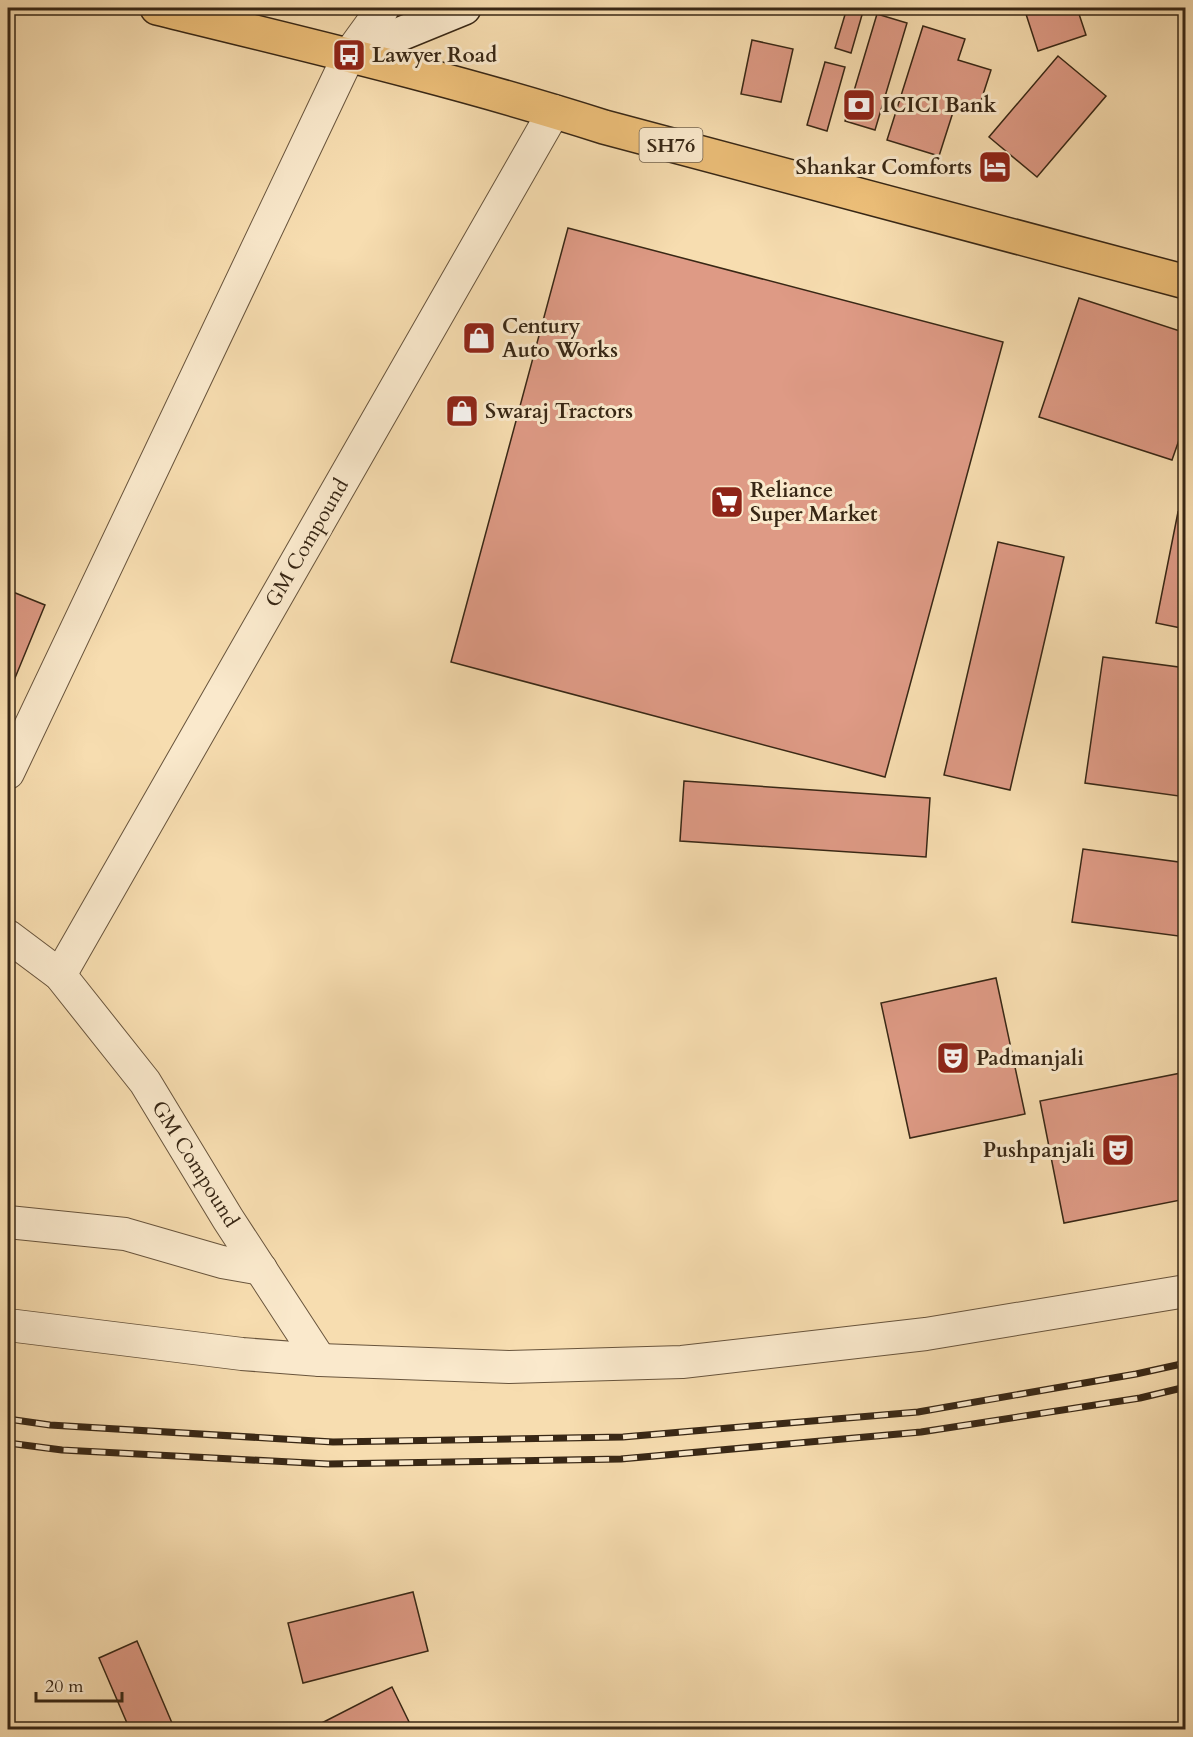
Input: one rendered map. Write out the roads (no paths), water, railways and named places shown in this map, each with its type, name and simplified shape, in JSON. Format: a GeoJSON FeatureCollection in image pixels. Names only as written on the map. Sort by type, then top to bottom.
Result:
{"type":"FeatureCollection","features":[{"type":"Feature","properties":{"kind":"main road","name":"SH76"},"geometry":{"type":"LineString","coordinates":[[157,8],[349,55],[616,130],[1185,282]]}},
{"type":"Feature","properties":{"kind":"street"},"geometry":{"type":"LineString","coordinates":[[8,773],[349,55],[383,8]]}},
{"type":"Feature","properties":{"kind":"street"},"geometry":{"type":"LineString","coordinates":[[349,55],[464,8]]}},
{"type":"Feature","properties":{"kind":"street","name":"GM Compound"},"geometry":{"type":"LineString","coordinates":[[60,975],[554,111]]}},
{"type":"Feature","properties":{"kind":"street","name":"GM Compound"},"geometry":{"type":"LineString","coordinates":[[8,936],[60,975],[145,1082],[228,1219],[320,1360]]}},
{"type":"Feature","properties":{"kind":"street"},"geometry":{"type":"LineString","coordinates":[[8,1222],[125,1234],[222,1262],[261,1269]]}},
{"type":"Feature","properties":{"kind":"street"},"geometry":{"type":"LineString","coordinates":[[8,1325],[242,1354],[320,1360],[509,1367],[682,1362],[926,1334],[1185,1291]]}},
{"type":"Feature","properties":{"kind":"railway"},"geometry":{"type":"LineString","coordinates":[[8,1419],[50,1425],[333,1442],[623,1437],[918,1412],[1136,1374],[1186,1363]]}},
{"type":"Feature","properties":{"kind":"railway"},"geometry":{"type":"LineString","coordinates":[[8,1443],[62,1450],[328,1464],[621,1459],[921,1432],[1140,1398],[1186,1387]]}},
{"type":"Feature","properties":{"kind":"place","name":"Lawyer Road"},"geometry":{"type":"Point","coordinates":[349,55]}},
{"type":"Feature","properties":{"kind":"place","name":"ICICI Bank"},"geometry":{"type":"Point","coordinates":[859,105]}},
{"type":"Feature","properties":{"kind":"place","name":"Shankar Comforts"},"geometry":{"type":"Point","coordinates":[995,167]}},
{"type":"Feature","properties":{"kind":"place","name":"Century Auto Works"},"geometry":{"type":"Point","coordinates":[479,338]}},
{"type":"Feature","properties":{"kind":"place","name":"Swaraj Tractors"},"geometry":{"type":"Point","coordinates":[462,411]}},
{"type":"Feature","properties":{"kind":"place","name":"Reliance Super Market"},"geometry":{"type":"Point","coordinates":[727,502]}},
{"type":"Feature","properties":{"kind":"place","name":"Padmanjali"},"geometry":{"type":"Point","coordinates":[953,1058]}},
{"type":"Feature","properties":{"kind":"place","name":"Pushpanjali"},"geometry":{"type":"Point","coordinates":[1118,1150]}}]}
